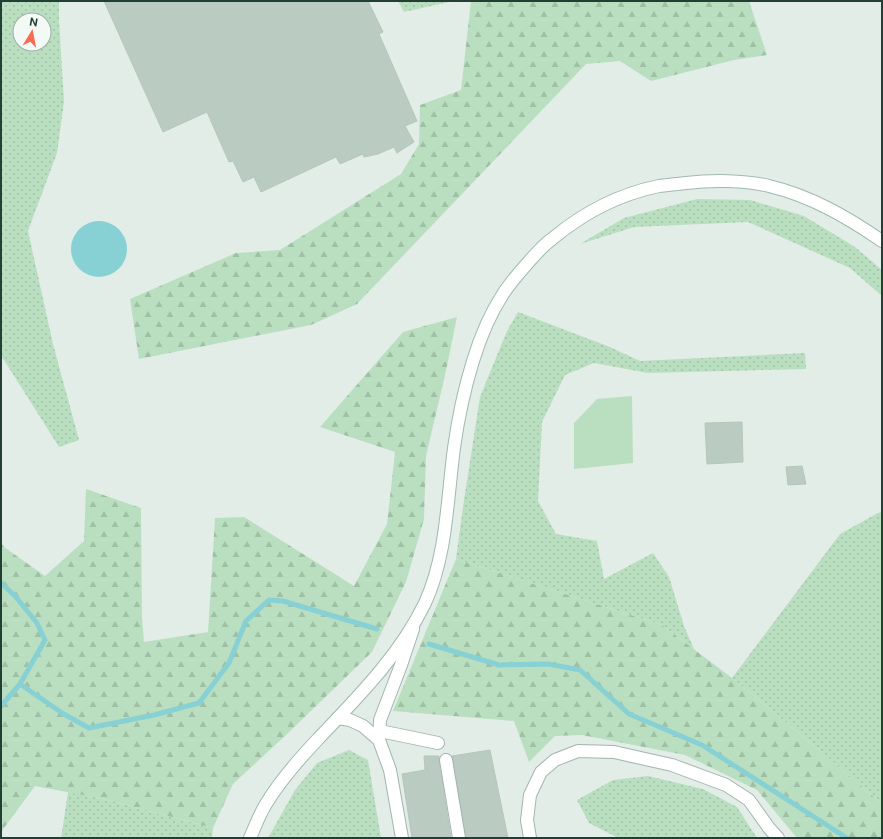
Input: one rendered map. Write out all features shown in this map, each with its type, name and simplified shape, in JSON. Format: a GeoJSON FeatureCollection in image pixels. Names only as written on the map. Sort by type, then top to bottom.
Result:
{"type":"FeatureCollection","features":[{"type":"Feature","properties":{"kind":"main road"},"geometry":{"type":"LineString","coordinates":[[250,838],[266,804],[275,791],[304,755],[384,667],[414,624],[426,600],[440,556],[458,420],[474,358],[483,333],[503,294],[513,279],[549,240],[593,210],[615,200],[660,186],[702,181],[767,185],[795,194],[830,209],[860,226],[882,241]]}},
{"type":"Feature","properties":{"kind":"main road"},"geometry":{"type":"LineString","coordinates":[[402,838],[390,770],[380,736],[380,720],[401,665],[414,624]]}},
{"type":"Feature","properties":{"kind":"main road"},"geometry":{"type":"LineString","coordinates":[[338,718],[350,720],[380,736],[438,743]]}},
{"type":"Feature","properties":{"kind":"main road"},"geometry":{"type":"LineString","coordinates":[[530,838],[527,820],[530,795],[541,772],[555,760],[578,751],[614,752],[672,765],[726,785],[749,800],[778,838]]}},
{"type":"Feature","properties":{"kind":"main road"},"geometry":{"type":"LineString","coordinates":[[446,760],[459,838]]}},
{"type":"Feature","properties":{"kind":"green space"},"geometry":{"type":"Polygon","coordinates":[[[1,1],[59,1],[64,102],[57,153],[28,231],[53,344],[79,440],[59,447],[1,357],[1,1]]]}},
{"type":"Feature","properties":{"kind":"green space"},"geometry":{"type":"Polygon","coordinates":[[[398,1],[454,1],[404,12],[398,1]]]}},
{"type":"Feature","properties":{"kind":"green space"},"geometry":{"type":"Polygon","coordinates":[[[471,1],[749,1],[767,55],[734,60],[651,81],[620,61],[586,64],[357,304],[311,325],[139,359],[130,299],[236,253],[280,250],[401,174],[419,144],[420,105],[461,90],[471,1]]]}},
{"type":"Feature","properties":{"kind":"green space"},"geometry":{"type":"Polygon","coordinates":[[[697,199],[750,200],[804,216],[855,247],[882,270],[882,296],[850,268],[748,222],[634,227],[580,244],[624,218],[697,199]]]}},
{"type":"Feature","properties":{"kind":"green space"},"geometry":{"type":"Polygon","coordinates":[[[518,312],[610,347],[640,361],[805,353],[806,369],[648,373],[594,363],[565,375],[542,422],[538,501],[556,534],[597,541],[604,579],[653,553],[669,577],[684,626],[694,649],[662,625],[456,559],[480,397],[507,331],[518,312]]]}},
{"type":"Feature","properties":{"kind":"green space"},"geometry":{"type":"Polygon","coordinates":[[[457,317],[426,456],[424,519],[406,582],[372,652],[233,784],[213,828],[104,799],[35,786],[1,832],[1,542],[4,547],[45,576],[84,541],[86,489],[141,508],[142,618],[144,642],[208,632],[215,518],[244,517],[354,586],[387,524],[395,452],[320,427],[403,332],[457,317]]]}},
{"type":"Feature","properties":{"kind":"green space"},"geometry":{"type":"Polygon","coordinates":[[[632,396],[633,463],[574,469],[574,423],[597,399],[632,396]]]}},
{"type":"Feature","properties":{"kind":"green space"},"geometry":{"type":"Polygon","coordinates":[[[882,512],[882,804],[732,678],[840,534],[882,512]]]}},
{"type":"Feature","properties":{"kind":"green space"},"geometry":{"type":"Polygon","coordinates":[[[456,559],[662,625],[732,678],[882,804],[882,838],[797,838],[757,790],[685,755],[582,735],[555,736],[529,762],[514,721],[393,711],[456,559]]]}},
{"type":"Feature","properties":{"kind":"green space"},"geometry":{"type":"Polygon","coordinates":[[[349,750],[368,760],[381,838],[268,838],[295,790],[317,763],[349,750]]]}},
{"type":"Feature","properties":{"kind":"green space"},"geometry":{"type":"Polygon","coordinates":[[[648,776],[703,789],[737,807],[757,838],[618,838],[589,823],[577,800],[613,780],[648,776]]]}},
{"type":"Feature","properties":{"kind":"green space"},"geometry":{"type":"Polygon","coordinates":[[[68,792],[104,799],[213,828],[212,838],[61,838],[68,792]]]}},
{"type":"Feature","properties":{"kind":"water"},"geometry":{"type":"Polygon","coordinates":[[[99,221],[110,223],[119,229],[125,238],[127,249],[125,260],[119,269],[110,275],[99,277],[88,275],[79,269],[73,260],[71,249],[73,238],[79,229],[88,223],[99,221]]]}},
{"type":"Feature","properties":{"kind":"building"},"geometry":{"type":"Polygon","coordinates":[[[104,1],[368,1],[383,32],[379,34],[417,121],[405,126],[414,142],[397,153],[394,147],[378,154],[364,157],[363,154],[340,164],[336,157],[261,192],[254,177],[243,182],[233,161],[229,162],[207,112],[163,132],[104,1]]]}},
{"type":"Feature","properties":{"kind":"building"},"geometry":{"type":"Polygon","coordinates":[[[742,422],[743,462],[707,464],[705,423],[742,422]]]}},
{"type":"Feature","properties":{"kind":"building"},"geometry":{"type":"Polygon","coordinates":[[[802,466],[806,484],[788,485],[786,467],[802,466]]]}},
{"type":"Feature","properties":{"kind":"building"},"geometry":{"type":"Polygon","coordinates":[[[490,750],[508,838],[466,838],[452,756],[490,750]]]}},
{"type":"Feature","properties":{"kind":"building"},"geometry":{"type":"Polygon","coordinates":[[[424,756],[439,756],[451,838],[412,838],[402,774],[425,770],[424,756]]]}},
{"type":"Feature","properties":{"kind":"waterway"},"geometry":{"type":"LineString","coordinates":[[1,583],[15,596],[37,623],[45,640],[20,684],[1,706]]}},
{"type":"Feature","properties":{"kind":"waterway"},"geometry":{"type":"LineString","coordinates":[[20,684],[62,713],[89,728],[154,715],[199,703],[229,663],[246,621],[269,600],[283,601],[377,629]]}},
{"type":"Feature","properties":{"kind":"waterway"},"geometry":{"type":"LineString","coordinates":[[429,644],[499,665],[548,664],[580,670],[629,714],[702,745],[847,838]]}}]}
